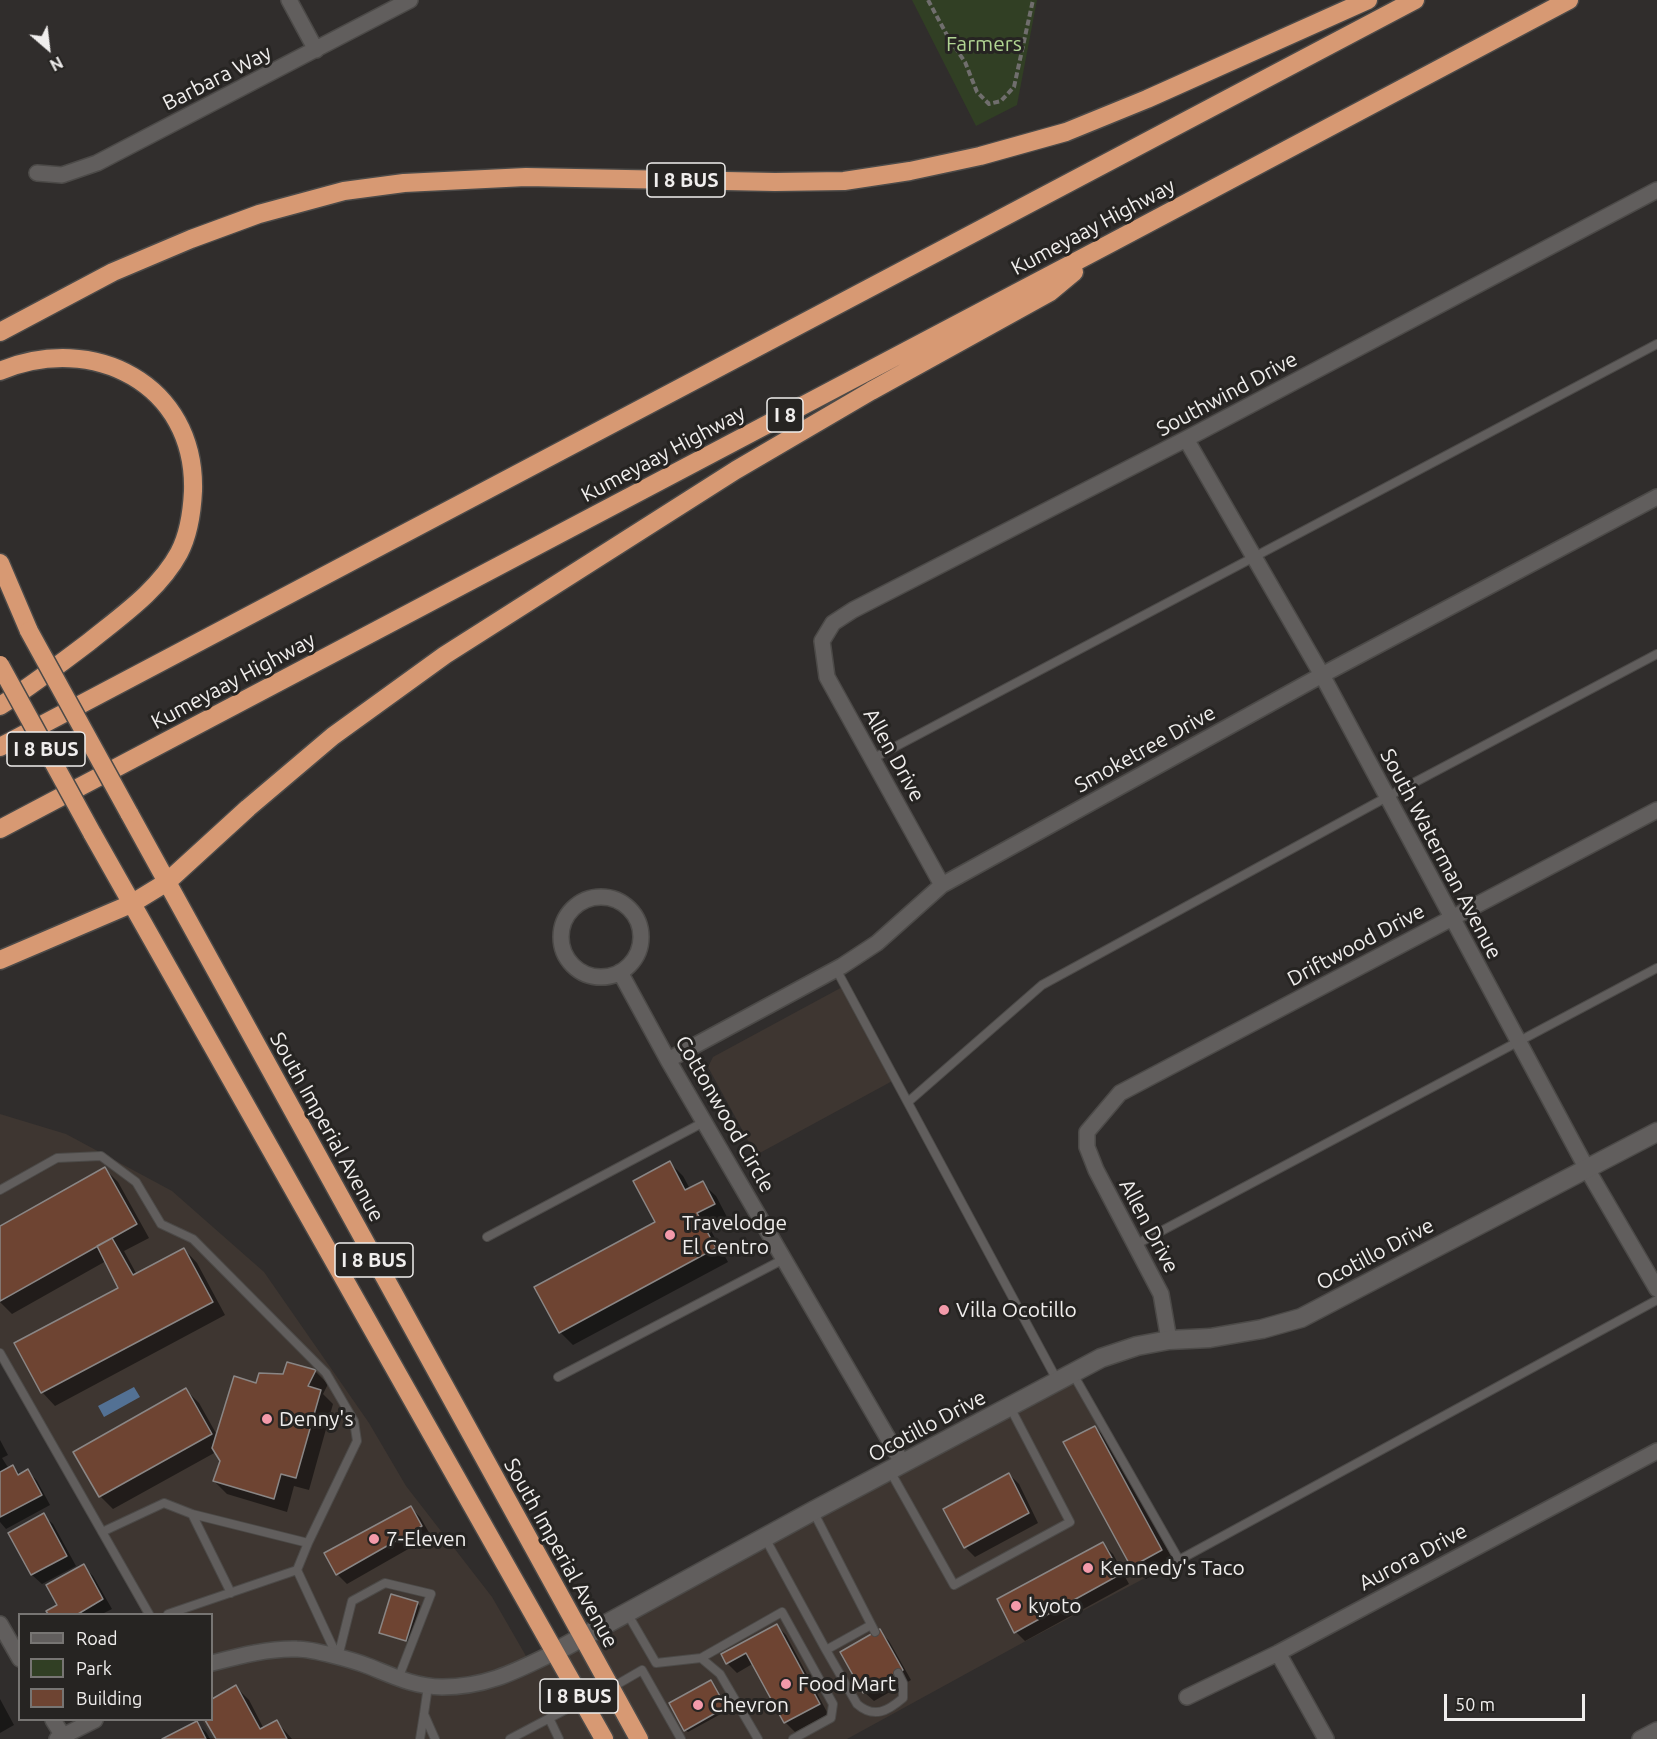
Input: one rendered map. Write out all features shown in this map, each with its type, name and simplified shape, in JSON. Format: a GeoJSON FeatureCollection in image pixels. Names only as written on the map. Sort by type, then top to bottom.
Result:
{"type":"FeatureCollection","features":[{"type":"Feature","properties":{"kind":"highway","name":"I 8 BUS"},"geometry":{"type":"LineString","coordinates":[[0,332],[113,272],[191,238],[259,214],[344,191],[404,183],[526,177],[775,182],[844,181],[910,171],[980,156],[1066,132],[1147,99],[1368,0]]}},
{"type":"Feature","properties":{"kind":"highway"},"geometry":{"type":"LineString","coordinates":[[0,747],[1415,0]]}},
{"type":"Feature","properties":{"kind":"highway","name":"Kumeyaay Highway"},"geometry":{"type":"LineString","coordinates":[[0,829],[1569,0]]}},
{"type":"Feature","properties":{"kind":"highway"},"geometry":{"type":"LineString","coordinates":[[0,960],[131,904],[167,882],[248,808],[333,736],[446,655],[736,470],[871,391],[1050,292],[1111,243]]}},
{"type":"Feature","properties":{"kind":"highway"},"geometry":{"type":"LineString","coordinates":[[0,371],[34,360],[79,358],[101,363],[139,381],[157,393],[180,425],[187,445],[193,481],[186,538],[179,554],[163,577],[110,625],[34,684],[0,706]]}},
{"type":"Feature","properties":{"kind":"highway","name":"South Imperial Avenue"},"geometry":{"type":"LineString","coordinates":[[0,563],[29,631],[639,1739]]}},
{"type":"Feature","properties":{"kind":"highway","name":"I 8 BUS"},"geometry":{"type":"LineString","coordinates":[[0,665],[131,904],[604,1739]]}},
{"type":"Feature","properties":{"kind":"street"},"geometry":{"type":"LineString","coordinates":[[289,0],[316,50]]}},
{"type":"Feature","properties":{"kind":"street","name":"Barbara Way"},"geometry":{"type":"LineString","coordinates":[[37,173],[62,175],[97,163],[410,0]]}},
{"type":"Feature","properties":{"kind":"street","name":"Southwind Drive"},"geometry":{"type":"LineString","coordinates":[[822,641],[833,623],[854,610],[1186,440],[1657,190]]}},
{"type":"Feature","properties":{"kind":"street","name":"South Waterman Avenue"},"geometry":{"type":"LineString","coordinates":[[1186,440],[1322,675],[1587,1169],[1657,1289]]}},
{"type":"Feature","properties":{"kind":"street","name":"Smoketree Drive"},"geometry":{"type":"LineString","coordinates":[[668,1060],[836,969],[877,943],[942,885],[1322,675],[1657,497]]}},
{"type":"Feature","properties":{"kind":"street","name":"Allen Drive"},"geometry":{"type":"LineString","coordinates":[[822,641],[827,677],[942,885]]}},
{"type":"Feature","properties":{"kind":"street","name":"Driftwood Drive"},"geometry":{"type":"LineString","coordinates":[[1087,1132],[1120,1094],[1657,810]]}},
{"type":"Feature","properties":{"kind":"street"},"geometry":{"type":"LineString","coordinates":[[600,897],[610,898],[623,904],[632,912],[639,924],[639,946],[634,959],[620,972],[608,976],[594,976],[581,972],[567,958],[561,945],[561,932],[565,919],[572,909],[583,901],[600,897]]}},
{"type":"Feature","properties":{"kind":"street","name":"Cottonwood Circle"},"geometry":{"type":"LineString","coordinates":[[620,972],[668,1060],[784,1259],[896,1467]]}},
{"type":"Feature","properties":{"kind":"street","name":"Allen Drive"},"geometry":{"type":"LineString","coordinates":[[1087,1132],[1087,1147],[1096,1170],[1161,1294],[1169,1340]]}},
{"type":"Feature","properties":{"kind":"street","name":"Ocotillo Drive"},"geometry":{"type":"LineString","coordinates":[[213,1663],[243,1654],[299,1648],[367,1666],[416,1685],[442,1687],[472,1685],[506,1676],[555,1652],[813,1511],[1101,1358],[1137,1346],[1169,1340],[1210,1338],[1262,1329],[1301,1318],[1657,1132]]}},
{"type":"Feature","properties":{"kind":"street","name":"Aurora Drive"},"geometry":{"type":"LineString","coordinates":[[1188,1697],[1278,1653],[1657,1451]]}},
{"type":"Feature","properties":{"kind":"street"},"geometry":{"type":"LineString","coordinates":[[0,1624],[18,1656]]}},
{"type":"Feature","properties":{"kind":"street"},"geometry":{"type":"LineString","coordinates":[[1278,1653],[1326,1739]]}},
{"type":"Feature","properties":{"kind":"street"},"geometry":{"type":"LineString","coordinates":[[54,1721],[60,1738],[91,1721]]}},
{"type":"Feature","properties":{"kind":"street"},"geometry":{"type":"LineString","coordinates":[[1640,1739],[1657,1730]]}},
{"type":"Feature","properties":{"kind":"lane"},"geometry":{"type":"LineString","coordinates":[[872,759],[1657,344]]}},
{"type":"Feature","properties":{"kind":"lane"},"geometry":{"type":"LineString","coordinates":[[908,1102],[1042,985],[1387,797],[1657,654]]}},
{"type":"Feature","properties":{"kind":"lane"},"geometry":{"type":"LineString","coordinates":[[1135,1245],[1657,968]]}},
{"type":"Feature","properties":{"kind":"lane"},"geometry":{"type":"LineString","coordinates":[[836,969],[908,1102],[1065,1376],[1179,1560],[1657,1300]]}},
{"type":"Feature","properties":{"kind":"lane"},"geometry":{"type":"LineString","coordinates":[[487,1237],[705,1122]]}},
{"type":"Feature","properties":{"kind":"lane"},"geometry":{"type":"LineString","coordinates":[[0,1190],[57,1158],[101,1156],[136,1182],[161,1224],[193,1239],[326,1373],[354,1421],[357,1441],[297,1570],[338,1657]]}},
{"type":"Feature","properties":{"kind":"lane"},"geometry":{"type":"LineString","coordinates":[[558,1377],[784,1259]]}},
{"type":"Feature","properties":{"kind":"lane"},"geometry":{"type":"LineString","coordinates":[[0,1353],[148,1613]]}},
{"type":"Feature","properties":{"kind":"lane"},"geometry":{"type":"LineString","coordinates":[[896,1467],[954,1585],[1070,1522],[1010,1407]]}},
{"type":"Feature","properties":{"kind":"lane"},"geometry":{"type":"LineString","coordinates":[[102,1532],[164,1503],[192,1514],[308,1543]]}},
{"type":"Feature","properties":{"kind":"lane"},"geometry":{"type":"LineString","coordinates":[[813,1511],[873,1629],[826,1650]]}},
{"type":"Feature","properties":{"kind":"lane"},"geometry":{"type":"LineString","coordinates":[[192,1514],[231,1593]]}},
{"type":"Feature","properties":{"kind":"lane"},"geometry":{"type":"LineString","coordinates":[[765,1538],[857,1704],[864,1710],[880,1712],[892,1708],[903,1698],[903,1683],[898,1673]]}},
{"type":"Feature","properties":{"kind":"lane"},"geometry":{"type":"LineString","coordinates":[[171,1613],[297,1570]]}},
{"type":"Feature","properties":{"kind":"lane"},"geometry":{"type":"LineString","coordinates":[[338,1657],[352,1601],[385,1583],[431,1594],[399,1679]]}},
{"type":"Feature","properties":{"kind":"lane"},"geometry":{"type":"LineString","coordinates":[[610,1688],[656,1663],[701,1658],[782,1612],[832,1704],[831,1718],[793,1739]]}},
{"type":"Feature","properties":{"kind":"lane"},"geometry":{"type":"LineString","coordinates":[[627,1613],[656,1663]]}},
{"type":"Feature","properties":{"kind":"lane"},"geometry":{"type":"LineString","coordinates":[[701,1658],[720,1674],[758,1739]]}},
{"type":"Feature","properties":{"kind":"lane"},"geometry":{"type":"LineString","coordinates":[[642,1670],[681,1739]]}},
{"type":"Feature","properties":{"kind":"lane"},"geometry":{"type":"LineString","coordinates":[[420,1739],[428,1686]]}},
{"type":"Feature","properties":{"kind":"lane"},"geometry":{"type":"LineString","coordinates":[[510,1739],[582,1701]]}},
{"type":"Feature","properties":{"kind":"lane"},"geometry":{"type":"LineString","coordinates":[[424,1714],[435,1739]]}},
{"type":"Feature","properties":{"kind":"lane"},"geometry":{"type":"LineString","coordinates":[[549,1718],[559,1739]]}},
{"type":"Feature","properties":{"kind":"path"},"geometry":{"type":"LineString","coordinates":[[928,0],[965,62],[977,92],[989,104],[1001,101],[1014,87],[1032,0]]}},
{"type":"Feature","properties":{"kind":"shaded area"},"geometry":{"type":"Polygon","coordinates":[[[846,985],[896,1079],[756,1155],[708,1067],[713,1057],[846,985]]]}},
{"type":"Feature","properties":{"kind":"shaded area"},"geometry":{"type":"Polygon","coordinates":[[[0,1114],[66,1134],[172,1191],[264,1272],[369,1423],[406,1486],[492,1597],[530,1663],[1073,1372],[1179,1560],[847,1739],[213,1739],[203,1721],[213,1721],[213,1613],[142,1613],[0,1353],[0,1114]]]}},
{"type":"Feature","properties":{"kind":"green space","name":"Farmers"},"geometry":{"type":"Polygon","coordinates":[[[912,0],[1037,0],[1017,105],[976,126],[912,0]]]}},
{"type":"Feature","properties":{"kind":"water"},"geometry":{"type":"Polygon","coordinates":[[[134,1387],[140,1397],[104,1417],[98,1406],[134,1387]]]}},
{"type":"Feature","properties":{"kind":"building","name":"Travelodge El Centro"},"geometry":{"type":"Polygon","coordinates":[[[670,1161],[685,1190],[703,1181],[715,1204],[697,1213],[716,1248],[559,1333],[534,1287],[655,1222],[633,1181],[670,1161]]]}},
{"type":"Feature","properties":{"kind":"building"},"geometry":{"type":"Polygon","coordinates":[[[105,1167],[137,1224],[0,1301],[0,1226],[105,1167]]]}},
{"type":"Feature","properties":{"kind":"building"},"geometry":{"type":"Polygon","coordinates":[[[112,1238],[133,1275],[184,1248],[213,1302],[41,1393],[14,1343],[118,1288],[97,1246],[112,1238]]]}},
{"type":"Feature","properties":{"kind":"building","name":"Denny's"},"geometry":{"type":"Polygon","coordinates":[[[287,1362],[316,1370],[308,1386],[321,1390],[296,1478],[281,1474],[274,1499],[213,1481],[220,1461],[212,1448],[234,1376],[256,1383],[259,1373],[283,1374],[287,1362]]]}},
{"type":"Feature","properties":{"kind":"building"},"geometry":{"type":"Polygon","coordinates":[[[186,1388],[212,1434],[99,1497],[73,1452],[186,1388]]]}},
{"type":"Feature","properties":{"kind":"building"},"geometry":{"type":"Polygon","coordinates":[[[1095,1426],[1162,1550],[1131,1567],[1063,1442],[1095,1426]]]}},
{"type":"Feature","properties":{"kind":"building"},"geometry":{"type":"Polygon","coordinates":[[[13,1465],[18,1475],[28,1469],[42,1495],[0,1517],[0,1472],[13,1465]]]}},
{"type":"Feature","properties":{"kind":"building"},"geometry":{"type":"Polygon","coordinates":[[[1009,1473],[1029,1513],[964,1548],[943,1509],[1009,1473]]]}},
{"type":"Feature","properties":{"kind":"building","name":"7-Eleven"},"geometry":{"type":"Polygon","coordinates":[[[411,1506],[422,1526],[336,1575],[324,1553],[411,1506]]]}},
{"type":"Feature","properties":{"kind":"building"},"geometry":{"type":"Polygon","coordinates":[[[44,1513],[67,1556],[31,1575],[8,1533],[44,1513]]]}},
{"type":"Feature","properties":{"kind":"building"},"geometry":{"type":"Polygon","coordinates":[[[1103,1542],[1121,1574],[1014,1633],[997,1599],[1103,1542]]]}},
{"type":"Feature","properties":{"kind":"building"},"geometry":{"type":"Polygon","coordinates":[[[84,1564],[103,1599],[80,1613],[47,1613],[46,1611],[57,1605],[46,1585],[84,1564]]]}},
{"type":"Feature","properties":{"kind":"building"},"geometry":{"type":"Polygon","coordinates":[[[391,1594],[418,1602],[406,1641],[379,1633],[391,1594]]]}},
{"type":"Feature","properties":{"kind":"building","name":"Food Mart"},"geometry":{"type":"Polygon","coordinates":[[[777,1624],[820,1704],[784,1723],[746,1653],[726,1664],[721,1654],[777,1624]]]}},
{"type":"Feature","properties":{"kind":"building"},"geometry":{"type":"Polygon","coordinates":[[[880,1629],[903,1670],[863,1693],[840,1652],[880,1629]]]}},
{"type":"Feature","properties":{"kind":"building"},"geometry":{"type":"Polygon","coordinates":[[[711,1680],[726,1707],[684,1731],[669,1703],[711,1680]]]}},
{"type":"Feature","properties":{"kind":"building"},"geometry":{"type":"Polygon","coordinates":[[[236,1685],[260,1729],[277,1720],[287,1739],[216,1739],[206,1721],[213,1721],[213,1698],[236,1685]]]}},
{"type":"Feature","properties":{"kind":"building"},"geometry":{"type":"Polygon","coordinates":[[[197,1721],[206,1739],[162,1739],[197,1721]]]}},
{"type":"Feature","properties":{"kind":"place","name":"Travelodge El Centro"},"geometry":{"type":"Point","coordinates":[670,1235]}},
{"type":"Feature","properties":{"kind":"place","name":"Villa Ocotillo"},"geometry":{"type":"Point","coordinates":[944,1310]}},
{"type":"Feature","properties":{"kind":"place","name":"Denny's"},"geometry":{"type":"Point","coordinates":[267,1419]}},
{"type":"Feature","properties":{"kind":"place","name":"7-Eleven"},"geometry":{"type":"Point","coordinates":[374,1539]}},
{"type":"Feature","properties":{"kind":"place","name":"Kennedy's Taco"},"geometry":{"type":"Point","coordinates":[1088,1568]}},
{"type":"Feature","properties":{"kind":"place","name":"kyoto"},"geometry":{"type":"Point","coordinates":[1016,1606]}},
{"type":"Feature","properties":{"kind":"place","name":"Food Mart"},"geometry":{"type":"Point","coordinates":[786,1684]}},
{"type":"Feature","properties":{"kind":"place","name":"Chevron"},"geometry":{"type":"Point","coordinates":[698,1705]}}]}
